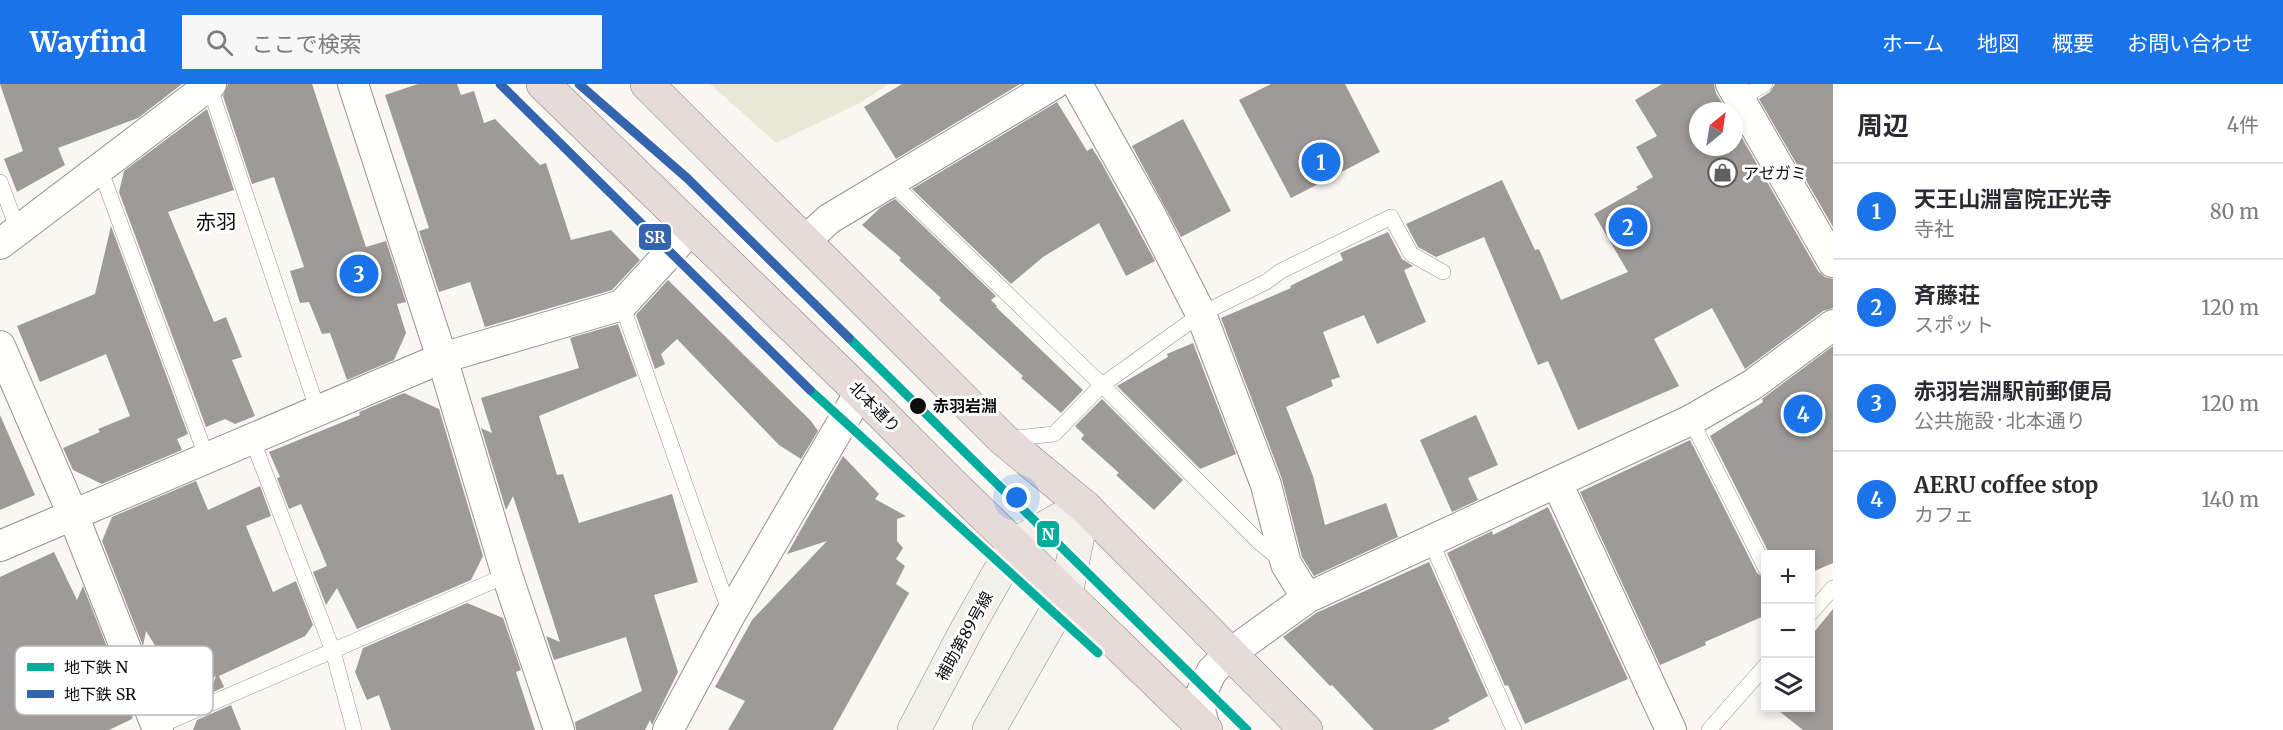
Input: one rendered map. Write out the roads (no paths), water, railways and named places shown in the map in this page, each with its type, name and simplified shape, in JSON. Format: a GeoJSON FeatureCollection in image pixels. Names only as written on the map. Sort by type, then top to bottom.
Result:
{"type":"FeatureCollection","features":[{"type":"Feature","properties":{"kind":"highway","name":"北本通り"},"geometry":{"type":"LineString","coordinates":[[543,84],[693,228],[954,487],[1205,729]]}},
{"type":"Feature","properties":{"kind":"highway"},"geometry":{"type":"LineString","coordinates":[[647,84],[1004,440],[1084,506],[1306,730]]}},
{"type":"Feature","properties":{"kind":"street"},"geometry":{"type":"LineString","coordinates":[[353,84],[442,358],[507,576],[559,730]]}},
{"type":"Feature","properties":{"kind":"street"},"geometry":{"type":"LineString","coordinates":[[805,241],[829,219],[1054,84]]}},
{"type":"Feature","properties":{"kind":"street"},"geometry":{"type":"LineString","coordinates":[[1077,84],[1149,212],[1201,314],[1266,485],[1286,564],[1307,598]]}},
{"type":"Feature","properties":{"kind":"street"},"geometry":{"type":"LineString","coordinates":[[9,237],[210,85]]}},
{"type":"Feature","properties":{"kind":"street"},"geometry":{"type":"LineString","coordinates":[[1744,98],[1833,262]]}},
{"type":"Feature","properties":{"kind":"street"},"geometry":{"type":"LineString","coordinates":[[0,546],[442,358],[622,304],[693,228]]}},
{"type":"Feature","properties":{"kind":"street"},"geometry":{"type":"LineString","coordinates":[[1205,729],[1200,710],[1200,696],[1212,671],[1231,653],[1307,598],[1691,420],[1752,385],[1833,325]]}},
{"type":"Feature","properties":{"kind":"street"},"geometry":{"type":"LineString","coordinates":[[0,346],[73,515],[123,646]]}},
{"type":"Feature","properties":{"kind":"street"},"geometry":{"type":"LineString","coordinates":[[668,730],[730,615],[860,392]]}},
{"type":"Feature","properties":{"kind":"street"},"geometry":{"type":"LineString","coordinates":[[1557,483],[1671,730]]}},
{"type":"Feature","properties":{"kind":"street"},"geometry":{"type":"LineString","coordinates":[[1015,544],[1084,506]]}},
{"type":"Feature","properties":{"kind":"street"},"geometry":{"type":"LineString","coordinates":[[989,730],[1066,594],[1084,506]]}},
{"type":"Feature","properties":{"kind":"street","name":"補助第89号線"},"geometry":{"type":"LineString","coordinates":[[914,730],[1015,544]]}},
{"type":"Feature","properties":{"kind":"lane"},"geometry":{"type":"LineString","coordinates":[[210,85],[318,411]]}},
{"type":"Feature","properties":{"kind":"lane"},"geometry":{"type":"LineString","coordinates":[[100,169],[207,458]]}},
{"type":"Feature","properties":{"kind":"lane"},"geometry":{"type":"LineString","coordinates":[[0,182],[9,237]]}},
{"type":"Feature","properties":{"kind":"lane"},"geometry":{"type":"LineString","coordinates":[[891,182],[1102,385],[1260,543],[1286,564]]}},
{"type":"Feature","properties":{"kind":"lane"},"geometry":{"type":"LineString","coordinates":[[1004,440],[1054,434],[1102,385],[1201,314],[1266,282],[1281,271],[1391,218],[1411,254],[1443,272]]}},
{"type":"Feature","properties":{"kind":"lane"},"geometry":{"type":"LineString","coordinates":[[622,304],[730,615]]}},
{"type":"Feature","properties":{"kind":"lane"},"geometry":{"type":"LineString","coordinates":[[1691,420],[1761,559]]}},
{"type":"Feature","properties":{"kind":"lane"},"geometry":{"type":"LineString","coordinates":[[252,439],[333,651],[354,730]]}},
{"type":"Feature","properties":{"kind":"lane"},"geometry":{"type":"LineString","coordinates":[[1431,542],[1514,730]]}},
{"type":"Feature","properties":{"kind":"lane"},"geometry":{"type":"LineString","coordinates":[[213,703],[507,576]]}},
{"type":"Feature","properties":{"kind":"lane"},"geometry":{"type":"LineString","coordinates":[[1815,608],[1833,588]]}},
{"type":"Feature","properties":{"kind":"lane"},"geometry":{"type":"LineString","coordinates":[[1708,730],[1761,671]]}},
{"type":"Feature","properties":{"kind":"lane"},"geometry":{"type":"LineString","coordinates":[[154,729],[186,715]]}},
{"type":"Feature","properties":{"kind":"metro line","name":"SR"},"geometry":{"type":"LineString","coordinates":[[500,84],[810,390]]}},
{"type":"Feature","properties":{"kind":"metro line","name":"SR"},"geometry":{"type":"LineString","coordinates":[[579,84],[687,178],[849,338]]}},
{"type":"Feature","properties":{"kind":"metro line","name":"N"},"geometry":{"type":"LineString","coordinates":[[849,338],[1247,730]]}},
{"type":"Feature","properties":{"kind":"metro line","name":"N"},"geometry":{"type":"LineString","coordinates":[[810,390],[1098,653]]}},
{"type":"Feature","properties":{"kind":"place","name":"天王山淵富院正光寺"},"geometry":{"type":"Point","coordinates":[1321,162]}},
{"type":"Feature","properties":{"kind":"place","name":"アゼガミ"},"geometry":{"type":"Point","coordinates":[1722,173]}},
{"type":"Feature","properties":{"kind":"place","name":"斉藤荘"},"geometry":{"type":"Point","coordinates":[1628,227]}},
{"type":"Feature","properties":{"kind":"place","name":"赤羽岩淵駅前郵便局"},"geometry":{"type":"Point","coordinates":[359,274]}},
{"type":"Feature","properties":{"kind":"place","name":"赤羽岩淵"},"geometry":{"type":"Point","coordinates":[918,406]}},
{"type":"Feature","properties":{"kind":"place","name":"AERU coffee stop"},"geometry":{"type":"Point","coordinates":[1803,414]}},
{"type":"Feature","properties":{"kind":"district","name":"赤羽"},"geometry":{"type":"Point","coordinates":[216,221]}}]}
